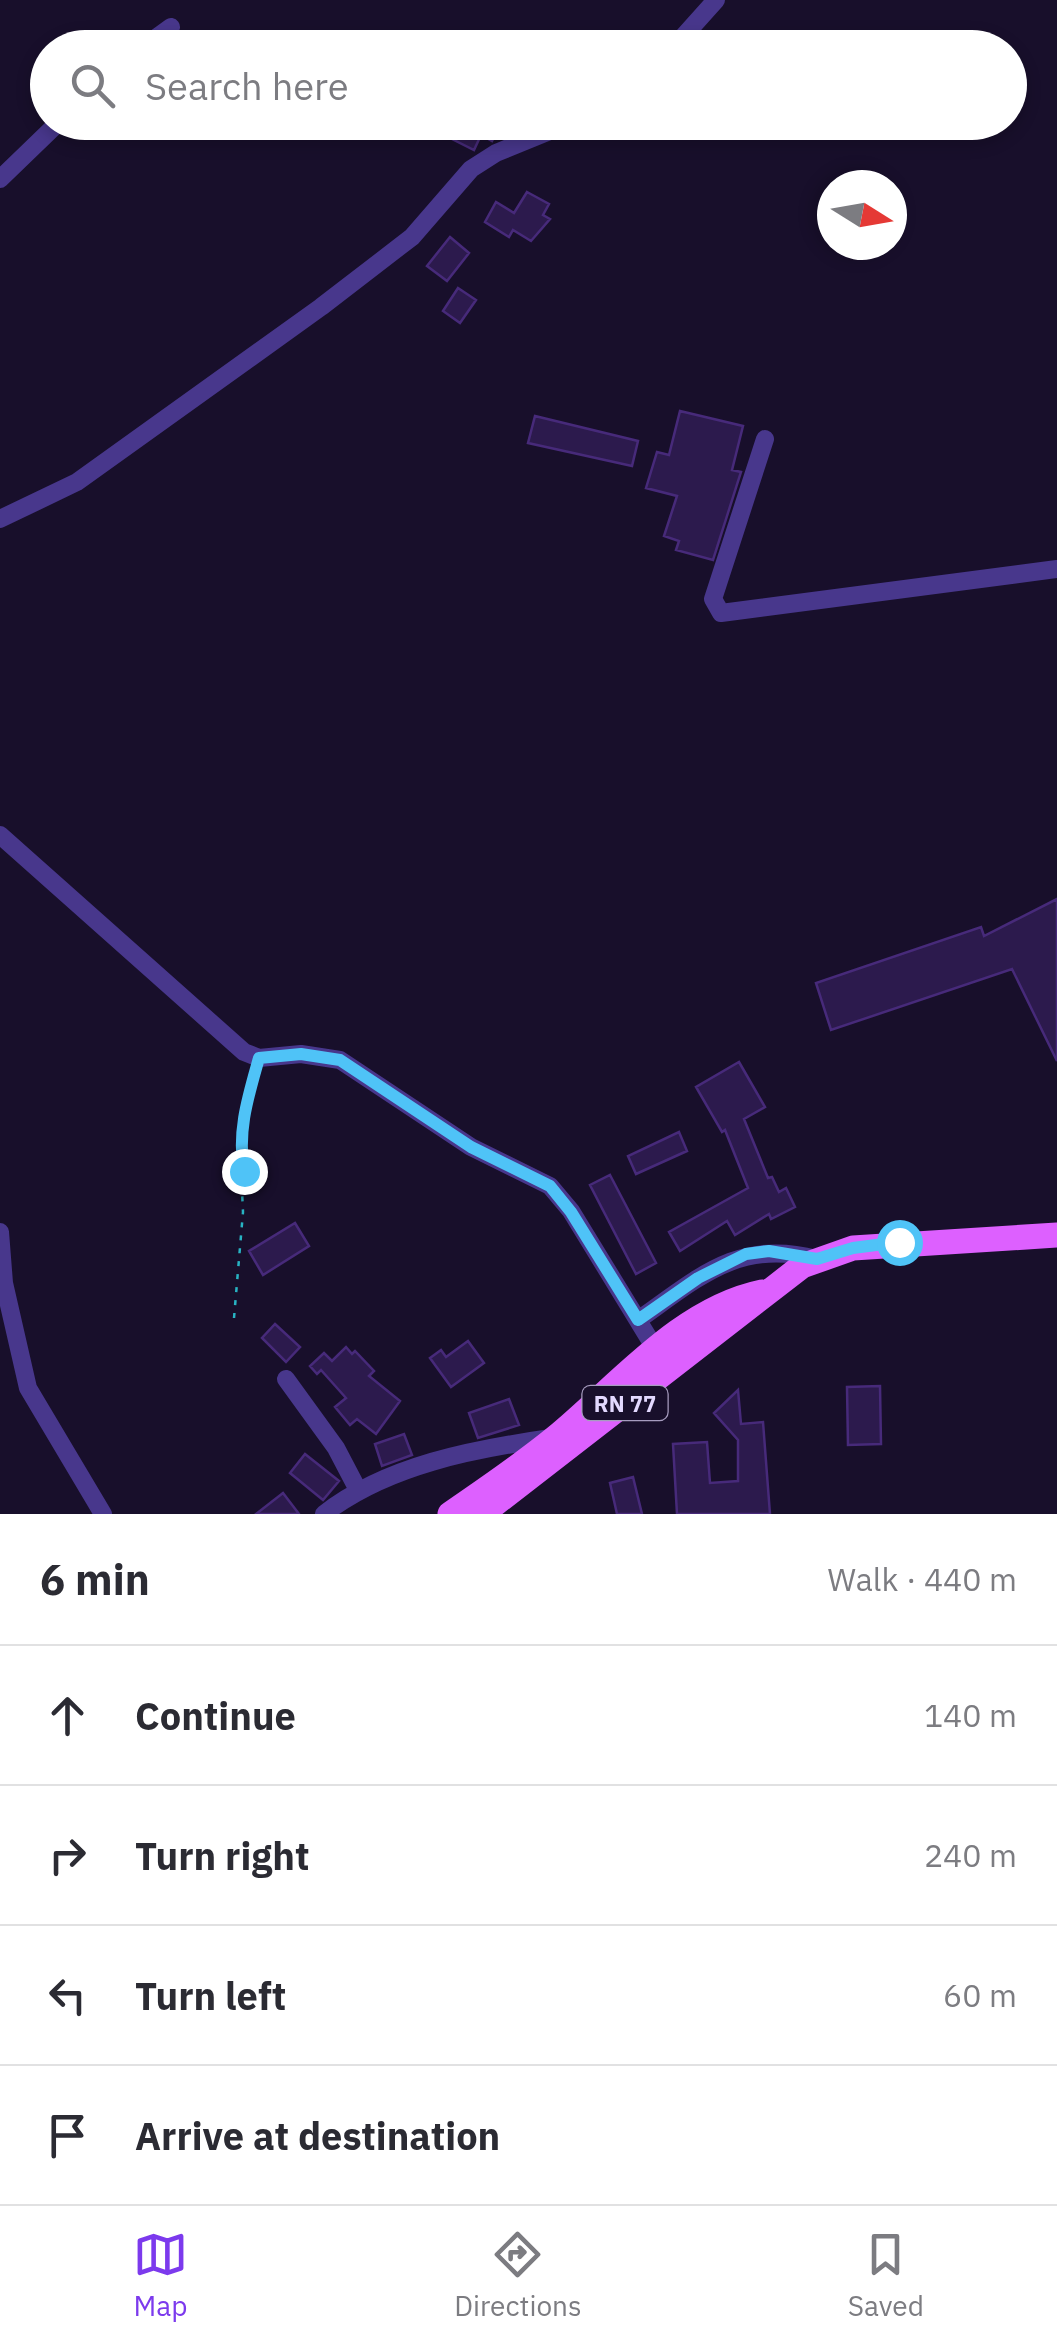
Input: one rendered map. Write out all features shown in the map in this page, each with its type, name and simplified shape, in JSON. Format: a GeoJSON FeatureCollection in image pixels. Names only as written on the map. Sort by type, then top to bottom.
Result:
{"type":"FeatureCollection","features":[{"type":"Feature","properties":{"kind":"main road","name":"RN 77"},"geometry":{"type":"LineString","coordinates":[[482,1514],[767,1290],[817,1259],[853,1248],[899,1242],[1057,1234]]}},
{"type":"Feature","properties":{"kind":"main road"},"geometry":{"type":"LineString","coordinates":[[450,1514],[556,1437],[656,1350],[730,1300],[767,1290]]}},
{"type":"Feature","properties":{"kind":"street"},"geometry":{"type":"LineString","coordinates":[[689,30],[716,0]]}},
{"type":"Feature","properties":{"kind":"street"},"geometry":{"type":"LineString","coordinates":[[167,30],[171,27]]}},
{"type":"Feature","properties":{"kind":"street"},"geometry":{"type":"LineString","coordinates":[[0,179],[41,140]]}},
{"type":"Feature","properties":{"kind":"street"},"geometry":{"type":"LineString","coordinates":[[0,519],[77,482],[321,308],[412,236],[471,169],[528,140]]}},
{"type":"Feature","properties":{"kind":"street"},"geometry":{"type":"LineString","coordinates":[[765,439],[714,592],[712,606],[722,613],[1057,569]]}},
{"type":"Feature","properties":{"kind":"street"},"geometry":{"type":"LineString","coordinates":[[0,836],[230,1042],[259,1058],[301,1054],[340,1060],[471,1147],[550,1186],[571,1212],[656,1350]]}},
{"type":"Feature","properties":{"kind":"street"},"geometry":{"type":"LineString","coordinates":[[0,1232],[4,1284],[28,1388],[103,1514]]}},
{"type":"Feature","properties":{"kind":"street"},"geometry":{"type":"LineString","coordinates":[[638,1320],[698,1278],[746,1254],[769,1251],[817,1259]]}},
{"type":"Feature","properties":{"kind":"street"},"geometry":{"type":"LineString","coordinates":[[286,1379],[336,1448],[358,1490]]}},
{"type":"Feature","properties":{"kind":"street"},"geometry":{"type":"LineString","coordinates":[[324,1514],[358,1490],[487,1448],[556,1437]]}},
{"type":"Feature","properties":{"kind":"path"},"geometry":{"type":"LineString","coordinates":[[234,1318],[242,1212],[243,1112],[259,1058]]}},
{"type":"Feature","properties":{"kind":"building"},"geometry":{"type":"Polygon","coordinates":[[[454,140],[479,140],[474,150],[454,140]]]}},
{"type":"Feature","properties":{"kind":"building"},"geometry":{"type":"Polygon","coordinates":[[[527,192],[549,204],[543,215],[550,219],[531,241],[513,230],[509,237],[485,222],[496,202],[514,213],[527,192]]]}},
{"type":"Feature","properties":{"kind":"building"},"geometry":{"type":"Polygon","coordinates":[[[450,237],[469,253],[447,281],[427,266],[450,237]]]}},
{"type":"Feature","properties":{"kind":"building"},"geometry":{"type":"Polygon","coordinates":[[[458,288],[476,300],[460,323],[443,311],[458,288]]]}},
{"type":"Feature","properties":{"kind":"building"},"geometry":{"type":"Polygon","coordinates":[[[680,411],[743,426],[732,470],[741,472],[713,560],[676,550],[679,541],[664,536],[677,496],[646,488],[657,452],[669,455],[680,411]]]}},
{"type":"Feature","properties":{"kind":"building"},"geometry":{"type":"Polygon","coordinates":[[[535,416],[638,441],[632,466],[528,443],[535,416]]]}},
{"type":"Feature","properties":{"kind":"building"},"geometry":{"type":"Polygon","coordinates":[[[1057,899],[1057,1061],[1012,969],[831,1030],[816,983],[981,927],[984,936],[1057,899]]]}},
{"type":"Feature","properties":{"kind":"building"},"geometry":{"type":"Polygon","coordinates":[[[739,1062],[765,1107],[744,1119],[768,1178],[772,1177],[779,1192],[786,1188],[795,1207],[771,1219],[769,1214],[735,1235],[727,1221],[680,1251],[669,1232],[748,1188],[725,1130],[722,1132],[696,1087],[739,1062]]]}},
{"type":"Feature","properties":{"kind":"building"},"geometry":{"type":"Polygon","coordinates":[[[679,1132],[687,1151],[636,1174],[628,1156],[679,1132]]]}},
{"type":"Feature","properties":{"kind":"building"},"geometry":{"type":"Polygon","coordinates":[[[610,1175],[656,1263],[636,1274],[590,1185],[610,1175]]]}},
{"type":"Feature","properties":{"kind":"building"},"geometry":{"type":"Polygon","coordinates":[[[295,1223],[309,1246],[263,1275],[249,1251],[295,1223]]]}},
{"type":"Feature","properties":{"kind":"building"},"geometry":{"type":"Polygon","coordinates":[[[275,1324],[300,1347],[286,1362],[262,1338],[275,1324]]]}},
{"type":"Feature","properties":{"kind":"building"},"geometry":{"type":"Polygon","coordinates":[[[468,1341],[484,1363],[451,1387],[430,1358],[441,1350],[446,1357],[468,1341]]]}},
{"type":"Feature","properties":{"kind":"building"},"geometry":{"type":"Polygon","coordinates":[[[346,1347],[374,1371],[369,1376],[400,1401],[376,1434],[357,1419],[350,1425],[335,1407],[346,1398],[321,1370],[317,1374],[310,1366],[324,1353],[332,1361],[346,1347]]]}},
{"type":"Feature","properties":{"kind":"building"},"geometry":{"type":"Polygon","coordinates":[[[880,1386],[881,1444],[848,1445],[847,1387],[880,1386]]]}},
{"type":"Feature","properties":{"kind":"building"},"geometry":{"type":"Polygon","coordinates":[[[738,1390],[741,1424],[763,1422],[770,1514],[677,1514],[673,1444],[707,1442],[710,1483],[738,1481],[738,1440],[714,1413],[738,1390]]]}},
{"type":"Feature","properties":{"kind":"building"},"geometry":{"type":"Polygon","coordinates":[[[509,1399],[519,1425],[478,1438],[469,1413],[509,1399]]]}},
{"type":"Feature","properties":{"kind":"building"},"geometry":{"type":"Polygon","coordinates":[[[404,1434],[412,1455],[382,1466],[375,1444],[404,1434]]]}},
{"type":"Feature","properties":{"kind":"building"},"geometry":{"type":"Polygon","coordinates":[[[305,1454],[339,1481],[323,1500],[290,1473],[305,1454]]]}},
{"type":"Feature","properties":{"kind":"building"},"geometry":{"type":"Polygon","coordinates":[[[633,1477],[642,1514],[617,1514],[610,1483],[633,1477]]]}},
{"type":"Feature","properties":{"kind":"building"},"geometry":{"type":"Polygon","coordinates":[[[283,1493],[299,1514],[256,1514],[283,1493]]]}},
{"type":"Feature","properties":{"kind":"route"},"geometry":{"type":"LineString","coordinates":[[244,1171],[240,1146],[243,1112],[259,1058],[321,1054],[358,1069],[471,1147],[550,1186],[562,1198],[638,1320],[716,1267],[746,1254],[769,1251],[817,1259],[853,1248],[899,1242]]}}]}
